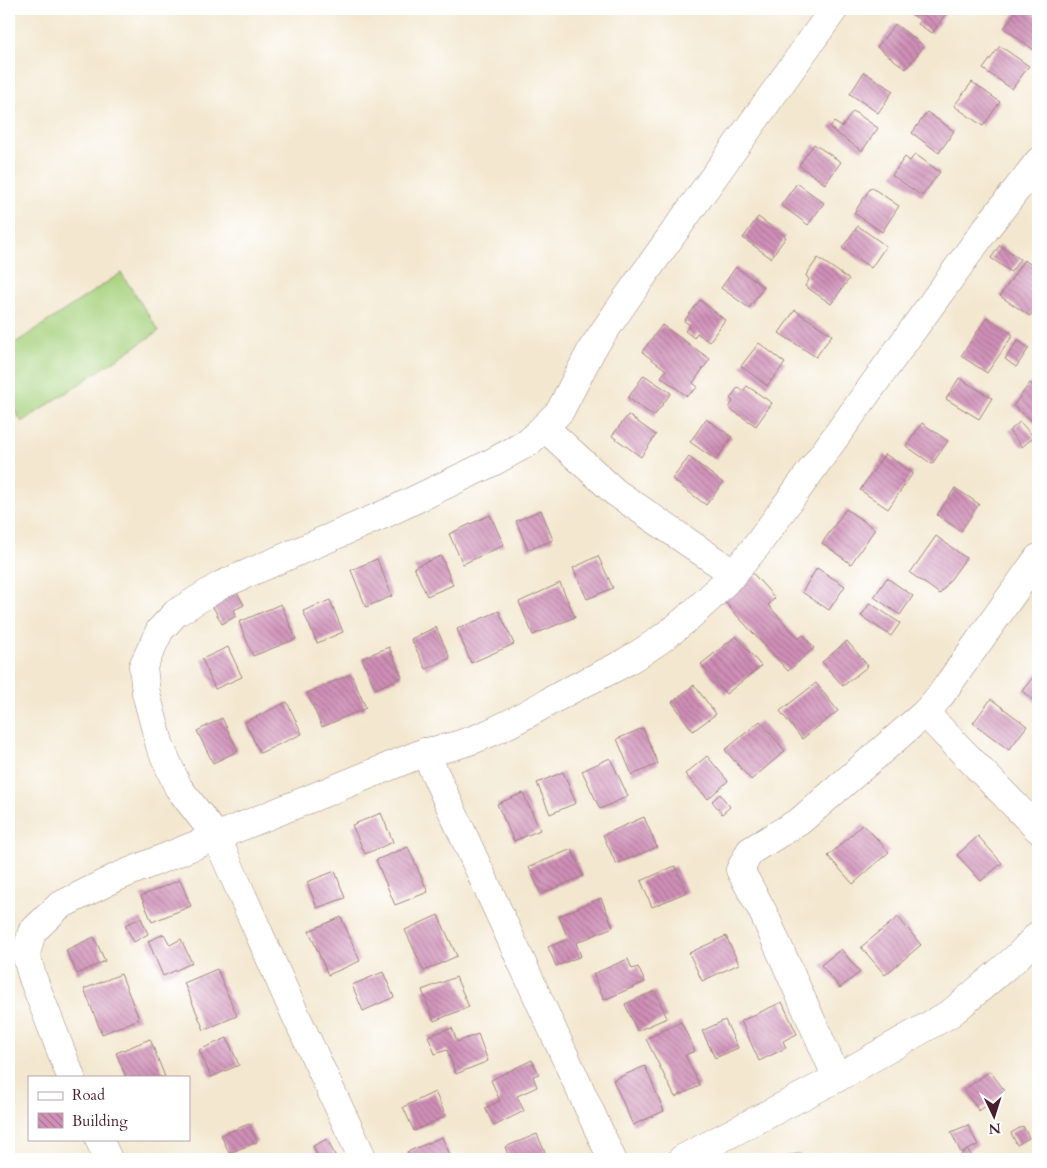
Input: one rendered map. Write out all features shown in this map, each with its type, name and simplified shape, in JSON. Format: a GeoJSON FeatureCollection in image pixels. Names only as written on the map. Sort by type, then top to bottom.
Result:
{"type":"FeatureCollection","features":[{"type":"Feature","properties":{"kind":"street"},"geometry":{"type":"LineString","coordinates":[[362,1159],[216,836],[178,787],[160,746],[146,693],[143,666],[160,630],[176,613],[221,585],[312,547],[491,463],[529,442],[560,411],[592,349],[834,9]]}},
{"type":"Feature","properties":{"kind":"street"},"geometry":{"type":"LineString","coordinates":[[71,1076],[32,976],[17,951],[32,932],[59,906],[117,877],[216,836],[426,752],[454,748],[499,729],[622,664],[669,633],[734,574],[801,486],[985,230],[1038,162]]}},
{"type":"Feature","properties":{"kind":"street"},"geometry":{"type":"LineString","coordinates":[[544,427],[615,492],[734,574]]}},
{"type":"Feature","properties":{"kind":"street"},"geometry":{"type":"LineString","coordinates":[[837,1078],[762,910],[740,870],[750,851],[800,821],[925,713],[940,696],[1038,558]]}},
{"type":"Feature","properties":{"kind":"street"},"geometry":{"type":"LineString","coordinates":[[925,713],[1038,829]]}},
{"type":"Feature","properties":{"kind":"street"},"geometry":{"type":"LineString","coordinates":[[426,752],[612,1159]]}},
{"type":"Feature","properties":{"kind":"street"},"geometry":{"type":"LineString","coordinates":[[682,1159],[837,1078],[950,1013],[1016,958],[1038,936]]}},
{"type":"Feature","properties":{"kind":"street"},"geometry":{"type":"LineString","coordinates":[[99,1140],[108,1159]]}},
{"type":"Feature","properties":{"kind":"green space"},"geometry":{"type":"Polygon","coordinates":[[[121,273],[159,331],[22,422],[9,402],[9,347],[121,273]]]}},
{"type":"Feature","properties":{"kind":"building"},"geometry":{"type":"Polygon","coordinates":[[[908,9],[949,9],[932,33],[918,24],[920,20],[907,11],[908,9]]]}},
{"type":"Feature","properties":{"kind":"building"},"geometry":{"type":"Polygon","coordinates":[[[1018,9],[1026,9],[1038,18],[1038,44],[1034,50],[1004,28],[1018,9]]]}},
{"type":"Feature","properties":{"kind":"building"},"geometry":{"type":"Polygon","coordinates":[[[895,24],[924,46],[906,69],[877,47],[895,24]]]}},
{"type":"Feature","properties":{"kind":"building"},"geometry":{"type":"Polygon","coordinates":[[[1000,46],[1029,66],[1012,89],[983,69],[1000,46]]]}},
{"type":"Feature","properties":{"kind":"building"},"geometry":{"type":"Polygon","coordinates":[[[864,72],[893,91],[878,113],[850,94],[864,72]]]}},
{"type":"Feature","properties":{"kind":"building"},"geometry":{"type":"Polygon","coordinates":[[[972,82],[1000,102],[983,126],[954,106],[972,82]]]}},
{"type":"Feature","properties":{"kind":"building"},"geometry":{"type":"Polygon","coordinates":[[[853,111],[878,128],[862,151],[830,128],[834,122],[842,127],[853,111]]]}},
{"type":"Feature","properties":{"kind":"building"},"geometry":{"type":"Polygon","coordinates":[[[927,112],[954,131],[939,153],[912,133],[927,112]]]}},
{"type":"Feature","properties":{"kind":"building"},"geometry":{"type":"Polygon","coordinates":[[[814,144],[841,162],[825,184],[799,165],[814,144]]]}},
{"type":"Feature","properties":{"kind":"building"},"geometry":{"type":"Polygon","coordinates":[[[915,154],[940,172],[922,196],[892,175],[905,157],[910,161],[915,154]]]}},
{"type":"Feature","properties":{"kind":"building"},"geometry":{"type":"Polygon","coordinates":[[[797,183],[824,203],[808,225],[781,205],[797,183]]]}},
{"type":"Feature","properties":{"kind":"building"},"geometry":{"type":"Polygon","coordinates":[[[871,187],[899,206],[882,232],[854,213],[871,187]]]}},
{"type":"Feature","properties":{"kind":"building"},"geometry":{"type":"Polygon","coordinates":[[[758,217],[786,237],[771,258],[743,238],[758,217]]]}},
{"type":"Feature","properties":{"kind":"building"},"geometry":{"type":"Polygon","coordinates":[[[858,226],[886,246],[871,268],[842,248],[858,226]]]}},
{"type":"Feature","properties":{"kind":"building"},"geometry":{"type":"Polygon","coordinates":[[[1000,245],[1020,259],[1011,272],[991,258],[1000,245]]]}},
{"type":"Feature","properties":{"kind":"building"},"geometry":{"type":"Polygon","coordinates":[[[818,258],[849,279],[831,304],[805,286],[809,280],[806,275],[818,258]]]}},
{"type":"Feature","properties":{"kind":"building"},"geometry":{"type":"Polygon","coordinates":[[[1024,260],[1038,269],[1038,304],[1030,316],[1000,296],[1024,260]]]}},
{"type":"Feature","properties":{"kind":"building"},"geometry":{"type":"Polygon","coordinates":[[[736,267],[764,287],[749,308],[721,288],[736,267]]]}},
{"type":"Feature","properties":{"kind":"building"},"geometry":{"type":"Polygon","coordinates":[[[700,300],[725,320],[709,342],[697,333],[694,338],[685,331],[690,325],[684,321],[700,300]]]}},
{"type":"Feature","properties":{"kind":"building"},"geometry":{"type":"Polygon","coordinates":[[[795,310],[832,335],[816,357],[779,333],[795,310]]]}},
{"type":"Feature","properties":{"kind":"building"},"geometry":{"type":"Polygon","coordinates":[[[987,317],[1013,335],[987,373],[961,356],[987,317]]]}},
{"type":"Feature","properties":{"kind":"building"},"geometry":{"type":"Polygon","coordinates":[[[662,325],[710,359],[693,383],[698,387],[687,396],[661,377],[666,370],[642,352],[662,325]]]}},
{"type":"Feature","properties":{"kind":"building"},"geometry":{"type":"Polygon","coordinates":[[[1018,340],[1029,348],[1016,367],[1005,359],[1018,340]]]}},
{"type":"Feature","properties":{"kind":"building"},"geometry":{"type":"Polygon","coordinates":[[[759,343],[785,363],[767,386],[741,366],[759,343]]]}},
{"type":"Feature","properties":{"kind":"building"},"geometry":{"type":"Polygon","coordinates":[[[644,375],[671,393],[654,416],[628,398],[644,375]]]}},
{"type":"Feature","properties":{"kind":"building"},"geometry":{"type":"Polygon","coordinates":[[[959,378],[992,398],[979,419],[946,399],[959,378]]]}},
{"type":"Feature","properties":{"kind":"building"},"geometry":{"type":"Polygon","coordinates":[[[1030,383],[1038,389],[1038,425],[1013,406],[1030,383]]]}},
{"type":"Feature","properties":{"kind":"building"},"geometry":{"type":"Polygon","coordinates":[[[747,386],[772,403],[756,426],[729,408],[733,401],[730,399],[738,387],[743,391],[747,386]]]}},
{"type":"Feature","properties":{"kind":"building"},"geometry":{"type":"Polygon","coordinates":[[[628,415],[656,435],[641,457],[612,436],[628,415]]]}},
{"type":"Feature","properties":{"kind":"building"},"geometry":{"type":"Polygon","coordinates":[[[706,419],[732,437],[716,460],[690,442],[706,419]]]}},
{"type":"Feature","properties":{"kind":"building"},"geometry":{"type":"Polygon","coordinates":[[[1020,422],[1034,437],[1022,447],[1009,431],[1020,422]]]}},
{"type":"Feature","properties":{"kind":"building"},"geometry":{"type":"Polygon","coordinates":[[[922,423],[948,441],[932,464],[906,446],[922,423]]]}},
{"type":"Feature","properties":{"kind":"building"},"geometry":{"type":"Polygon","coordinates":[[[885,454],[913,473],[888,509],[860,490],[885,454]]]}},
{"type":"Feature","properties":{"kind":"building"},"geometry":{"type":"Polygon","coordinates":[[[689,457],[723,483],[706,505],[672,479],[689,457]]]}},
{"type":"Feature","properties":{"kind":"building"},"geometry":{"type":"Polygon","coordinates":[[[955,488],[979,504],[961,531],[937,515],[955,488]]]}},
{"type":"Feature","properties":{"kind":"building"},"geometry":{"type":"Polygon","coordinates":[[[846,509],[875,529],[851,564],[822,543],[846,509]]]}},
{"type":"Feature","properties":{"kind":"building"},"geometry":{"type":"Polygon","coordinates":[[[541,510],[553,540],[528,550],[516,521],[541,510]]]}},
{"type":"Feature","properties":{"kind":"building"},"geometry":{"type":"Polygon","coordinates":[[[490,515],[504,545],[463,564],[449,534],[490,515]]]}},
{"type":"Feature","properties":{"kind":"building"},"geometry":{"type":"Polygon","coordinates":[[[936,536],[966,558],[940,594],[910,573],[936,536]]]}},
{"type":"Feature","properties":{"kind":"building"},"geometry":{"type":"Polygon","coordinates":[[[441,556],[453,585],[427,596],[414,567],[441,556]]]}},
{"type":"Feature","properties":{"kind":"building"},"geometry":{"type":"Polygon","coordinates":[[[598,556],[613,588],[587,599],[573,568],[598,556]]]}},
{"type":"Feature","properties":{"kind":"building"},"geometry":{"type":"Polygon","coordinates":[[[377,559],[392,596],[366,607],[351,570],[377,559]]]}},
{"type":"Feature","properties":{"kind":"building"},"geometry":{"type":"Polygon","coordinates":[[[817,568],[845,586],[829,610],[802,592],[817,568]]]}},
{"type":"Feature","properties":{"kind":"building"},"geometry":{"type":"Polygon","coordinates":[[[749,569],[775,598],[768,605],[799,639],[803,635],[814,648],[788,671],[719,596],[749,569]]]}},
{"type":"Feature","properties":{"kind":"building"},"geometry":{"type":"Polygon","coordinates":[[[887,578],[913,596],[900,615],[874,597],[887,578]]]}},
{"type":"Feature","properties":{"kind":"building"},"geometry":{"type":"Polygon","coordinates":[[[560,583],[575,617],[533,635],[519,602],[560,583]]]}},
{"type":"Feature","properties":{"kind":"building"},"geometry":{"type":"Polygon","coordinates":[[[237,592],[244,605],[234,610],[236,616],[222,624],[212,605],[237,592]]]}},
{"type":"Feature","properties":{"kind":"building"},"geometry":{"type":"Polygon","coordinates":[[[330,600],[343,632],[317,643],[303,611],[330,600]]]}},
{"type":"Feature","properties":{"kind":"building"},"geometry":{"type":"Polygon","coordinates":[[[870,603],[900,623],[891,636],[861,616],[870,603]]]}},
{"type":"Feature","properties":{"kind":"building"},"geometry":{"type":"Polygon","coordinates":[[[281,604],[296,639],[253,656],[239,622],[281,604]]]}},
{"type":"Feature","properties":{"kind":"building"},"geometry":{"type":"Polygon","coordinates":[[[499,611],[514,644],[471,663],[457,629],[499,611]]]}},
{"type":"Feature","properties":{"kind":"building"},"geometry":{"type":"Polygon","coordinates":[[[436,627],[450,658],[426,669],[411,639],[436,627]]]}},
{"type":"Feature","properties":{"kind":"building"},"geometry":{"type":"Polygon","coordinates":[[[736,636],[761,666],[726,694],[701,664],[736,636]]]}},
{"type":"Feature","properties":{"kind":"building"},"geometry":{"type":"Polygon","coordinates":[[[847,641],[868,666],[843,686],[822,662],[847,641]]]}},
{"type":"Feature","properties":{"kind":"building"},"geometry":{"type":"Polygon","coordinates":[[[228,647],[242,677],[215,689],[202,659],[228,647]]]}},
{"type":"Feature","properties":{"kind":"building"},"geometry":{"type":"Polygon","coordinates":[[[389,647],[402,677],[375,689],[362,658],[389,647]]]}},
{"type":"Feature","properties":{"kind":"building"},"geometry":{"type":"Polygon","coordinates":[[[1038,671],[1038,704],[1022,691],[1038,671]]]}},
{"type":"Feature","properties":{"kind":"building"},"geometry":{"type":"Polygon","coordinates":[[[351,674],[366,708],[322,727],[307,693],[351,674]]]}},
{"type":"Feature","properties":{"kind":"building"},"geometry":{"type":"Polygon","coordinates":[[[816,683],[838,711],[802,739],[780,711],[816,683]]]}},
{"type":"Feature","properties":{"kind":"building"},"geometry":{"type":"Polygon","coordinates":[[[694,685],[716,714],[693,731],[672,702],[694,685]]]}},
{"type":"Feature","properties":{"kind":"building"},"geometry":{"type":"Polygon","coordinates":[[[991,699],[1027,726],[1009,750],[973,723],[991,699]]]}},
{"type":"Feature","properties":{"kind":"building"},"geometry":{"type":"Polygon","coordinates":[[[287,702],[302,734],[260,753],[245,722],[287,702]]]}},
{"type":"Feature","properties":{"kind":"building"},"geometry":{"type":"Polygon","coordinates":[[[222,718],[238,751],[213,763],[197,731],[222,718]]]}},
{"type":"Feature","properties":{"kind":"building"},"geometry":{"type":"Polygon","coordinates":[[[760,721],[785,751],[751,780],[725,750],[760,721]]]}},
{"type":"Feature","properties":{"kind":"building"},"geometry":{"type":"Polygon","coordinates":[[[643,728],[658,764],[632,775],[617,739],[643,728]]]}},
{"type":"Feature","properties":{"kind":"building"},"geometry":{"type":"Polygon","coordinates":[[[707,756],[728,781],[708,799],[685,774],[707,756]]]}},
{"type":"Feature","properties":{"kind":"building"},"geometry":{"type":"Polygon","coordinates":[[[610,758],[628,796],[600,809],[582,771],[610,758]]]}},
{"type":"Feature","properties":{"kind":"building"},"geometry":{"type":"Polygon","coordinates":[[[563,772],[576,803],[550,814],[537,783],[563,772]]]}},
{"type":"Feature","properties":{"kind":"building"},"geometry":{"type":"Polygon","coordinates":[[[523,793],[540,830],[514,841],[497,804],[523,793]]]}},
{"type":"Feature","properties":{"kind":"building"},"geometry":{"type":"Polygon","coordinates":[[[720,794],[730,807],[722,814],[712,801],[720,794]]]}},
{"type":"Feature","properties":{"kind":"building"},"geometry":{"type":"Polygon","coordinates":[[[381,813],[393,842],[365,854],[352,825],[381,813]]]}},
{"type":"Feature","properties":{"kind":"building"},"geometry":{"type":"Polygon","coordinates":[[[644,817],[657,847],[616,864],[603,835],[644,817]]]}},
{"type":"Feature","properties":{"kind":"building"},"geometry":{"type":"Polygon","coordinates":[[[863,824],[889,852],[853,884],[828,856],[863,824]]]}},
{"type":"Feature","properties":{"kind":"building"},"geometry":{"type":"Polygon","coordinates":[[[978,836],[1002,863],[981,881],[957,855],[978,836]]]}},
{"type":"Feature","properties":{"kind":"building"},"geometry":{"type":"Polygon","coordinates":[[[408,847],[428,892],[395,905],[376,860],[408,847]]]}},
{"type":"Feature","properties":{"kind":"building"},"geometry":{"type":"Polygon","coordinates":[[[572,849],[583,876],[541,894],[529,867],[572,849]]]}},
{"type":"Feature","properties":{"kind":"building"},"geometry":{"type":"Polygon","coordinates":[[[675,866],[687,892],[652,907],[641,881],[675,866]]]}},
{"type":"Feature","properties":{"kind":"building"},"geometry":{"type":"Polygon","coordinates":[[[335,871],[345,898],[317,908],[307,882],[335,871]]]}},
{"type":"Feature","properties":{"kind":"building"},"geometry":{"type":"Polygon","coordinates":[[[180,880],[191,906],[152,922],[141,896],[180,880]]]}},
{"type":"Feature","properties":{"kind":"building"},"geometry":{"type":"Polygon","coordinates":[[[601,898],[613,927],[576,943],[581,956],[556,966],[548,947],[568,939],[559,916],[601,898]]]}},
{"type":"Feature","properties":{"kind":"building"},"geometry":{"type":"Polygon","coordinates":[[[438,915],[457,956],[424,971],[405,930],[438,915]]]}},
{"type":"Feature","properties":{"kind":"building"},"geometry":{"type":"Polygon","coordinates":[[[341,917],[360,961],[328,975],[309,931],[341,917]]]}},
{"type":"Feature","properties":{"kind":"building"},"geometry":{"type":"Polygon","coordinates":[[[898,917],[921,945],[885,975],[861,947],[898,917]]]}},
{"type":"Feature","properties":{"kind":"building"},"geometry":{"type":"Polygon","coordinates":[[[141,918],[148,934],[134,942],[125,925],[141,918]]]}},
{"type":"Feature","properties":{"kind":"building"},"geometry":{"type":"Polygon","coordinates":[[[164,934],[170,945],[181,939],[192,963],[163,976],[148,941],[164,934]]]}},
{"type":"Feature","properties":{"kind":"building"},"geometry":{"type":"Polygon","coordinates":[[[726,936],[739,964],[702,981],[689,953],[726,936]]]}},
{"type":"Feature","properties":{"kind":"building"},"geometry":{"type":"Polygon","coordinates":[[[94,937],[105,961],[77,974],[66,950],[94,937]]]}},
{"type":"Feature","properties":{"kind":"building"},"geometry":{"type":"Polygon","coordinates":[[[841,949],[860,972],[840,988],[821,965],[841,949]]]}},
{"type":"Feature","properties":{"kind":"building"},"geometry":{"type":"Polygon","coordinates":[[[628,959],[632,969],[638,967],[645,982],[604,1000],[593,974],[628,959]]]}},
{"type":"Feature","properties":{"kind":"building"},"geometry":{"type":"Polygon","coordinates":[[[217,969],[237,1016],[204,1030],[184,983],[217,969]]]}},
{"type":"Feature","properties":{"kind":"building"},"geometry":{"type":"Polygon","coordinates":[[[383,972],[394,997],[363,1011],[352,985],[383,972]]]}},
{"type":"Feature","properties":{"kind":"building"},"geometry":{"type":"Polygon","coordinates":[[[121,974],[139,1019],[102,1034],[84,989],[121,974]]]}},
{"type":"Feature","properties":{"kind":"building"},"geometry":{"type":"Polygon","coordinates":[[[456,977],[469,1007],[434,1021],[422,990],[456,977]]]}},
{"type":"Feature","properties":{"kind":"building"},"geometry":{"type":"Polygon","coordinates":[[[655,991],[667,1018],[637,1031],[625,1004],[655,991]]]}},
{"type":"Feature","properties":{"kind":"building"},"geometry":{"type":"Polygon","coordinates":[[[782,1002],[797,1034],[783,1041],[786,1048],[759,1061],[741,1021],[782,1002]]]}},
{"type":"Feature","properties":{"kind":"building"},"geometry":{"type":"Polygon","coordinates":[[[725,1020],[738,1048],[715,1058],[702,1031],[725,1020]]]}},
{"type":"Feature","properties":{"kind":"building"},"geometry":{"type":"Polygon","coordinates":[[[681,1022],[695,1051],[685,1055],[700,1086],[675,1097],[646,1039],[681,1022]]]}},
{"type":"Feature","properties":{"kind":"building"},"geometry":{"type":"Polygon","coordinates":[[[452,1028],[457,1042],[478,1034],[488,1061],[456,1074],[447,1050],[435,1054],[428,1036],[452,1028]]]}},
{"type":"Feature","properties":{"kind":"building"},"geometry":{"type":"Polygon","coordinates":[[[227,1038],[239,1065],[211,1077],[199,1050],[227,1038]]]}},
{"type":"Feature","properties":{"kind":"building"},"geometry":{"type":"Polygon","coordinates":[[[150,1039],[165,1076],[126,1076],[116,1053],[150,1039]]]}},
{"type":"Feature","properties":{"kind":"building"},"geometry":{"type":"Polygon","coordinates":[[[532,1060],[539,1074],[533,1076],[537,1087],[517,1096],[524,1111],[494,1126],[485,1108],[500,1101],[491,1080],[532,1060]]]}},
{"type":"Feature","properties":{"kind":"building"},"geometry":{"type":"Polygon","coordinates":[[[645,1066],[664,1111],[633,1125],[613,1080],[645,1066]]]}},
{"type":"Feature","properties":{"kind":"building"},"geometry":{"type":"Polygon","coordinates":[[[990,1071],[1005,1091],[979,1111],[964,1090],[990,1071]]]}},
{"type":"Feature","properties":{"kind":"building"},"geometry":{"type":"Polygon","coordinates":[[[435,1092],[446,1116],[414,1131],[403,1107],[435,1092]]]}},
{"type":"Feature","properties":{"kind":"building"},"geometry":{"type":"Polygon","coordinates":[[[249,1124],[257,1142],[229,1153],[221,1135],[249,1124]]]}},
{"type":"Feature","properties":{"kind":"building"},"geometry":{"type":"Polygon","coordinates":[[[968,1125],[978,1145],[961,1153],[951,1132],[968,1125]]]}},
{"type":"Feature","properties":{"kind":"building"},"geometry":{"type":"Polygon","coordinates":[[[1023,1126],[1029,1138],[1017,1145],[1011,1133],[1023,1126]]]}},
{"type":"Feature","properties":{"kind":"building"},"geometry":{"type":"Polygon","coordinates":[[[537,1134],[548,1159],[510,1159],[505,1147],[537,1134]]]}},
{"type":"Feature","properties":{"kind":"building"},"geometry":{"type":"Polygon","coordinates":[[[442,1137],[452,1159],[410,1159],[407,1152],[442,1137]]]}},
{"type":"Feature","properties":{"kind":"building"},"geometry":{"type":"Polygon","coordinates":[[[327,1139],[337,1159],[319,1159],[313,1146],[327,1139]]]}},
{"type":"Feature","properties":{"kind":"building"},"geometry":{"type":"Polygon","coordinates":[[[967,1150],[973,1159],[964,1159],[961,1155],[967,1150]]]}},
{"type":"Feature","properties":{"kind":"building"},"geometry":{"type":"Polygon","coordinates":[[[800,1154],[800,1159],[785,1159],[784,1156],[800,1154]]]}},
{"type":"Feature","properties":{"kind":"building"},"geometry":{"type":"Polygon","coordinates":[[[22,1155],[24,1159],[11,1159],[22,1155]]]}}]}
